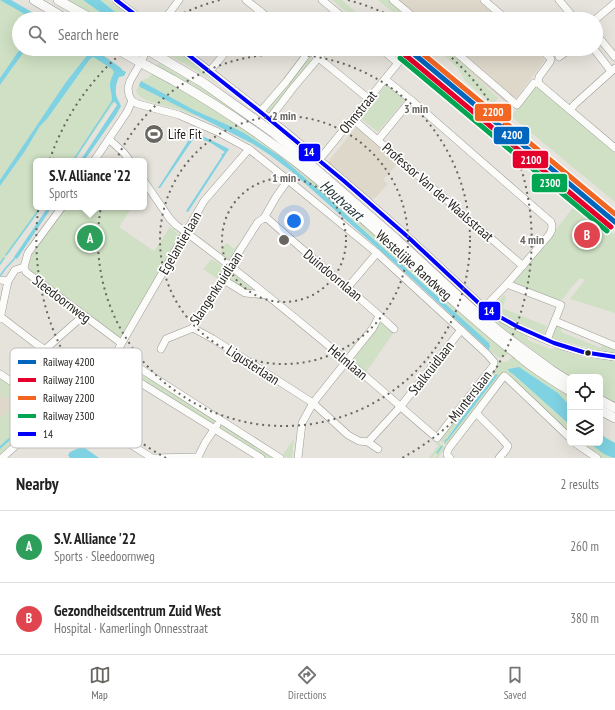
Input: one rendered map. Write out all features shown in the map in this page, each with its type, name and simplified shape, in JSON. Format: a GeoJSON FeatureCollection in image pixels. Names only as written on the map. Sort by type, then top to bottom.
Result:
{"type":"FeatureCollection","features":[{"type":"Feature","properties":{"kind":"main road"},"geometry":{"type":"LineString","coordinates":[[34,0],[54,12]]}},
{"type":"Feature","properties":{"kind":"main road"},"geometry":{"type":"LineString","coordinates":[[58,0],[79,12]]}},
{"type":"Feature","properties":{"kind":"main road","name":"Westelijke Randweg"},"geometry":{"type":"LineString","coordinates":[[130,56],[174,81],[245,125],[293,159],[385,238],[468,315],[518,356],[567,389]]}},
{"type":"Feature","properties":{"kind":"main road","name":"Westelijke Randweg"},"geometry":{"type":"LineString","coordinates":[[158,56],[202,82],[274,133],[396,239],[472,309],[526,352],[567,380]]}},
{"type":"Feature","properties":{"kind":"main road"},"geometry":{"type":"LineString","coordinates":[[603,402],[615,408]]}},
{"type":"Feature","properties":{"kind":"main road"},"geometry":{"type":"LineString","coordinates":[[603,412],[615,418]]}},
{"type":"Feature","properties":{"kind":"street"},"geometry":{"type":"LineString","coordinates":[[116,0],[132,12]]}},
{"type":"Feature","properties":{"kind":"street"},"geometry":{"type":"LineString","coordinates":[[170,12],[179,0]]}},
{"type":"Feature","properties":{"kind":"street"},"geometry":{"type":"LineString","coordinates":[[246,0],[260,11]]}},
{"type":"Feature","properties":{"kind":"street"},"geometry":{"type":"LineString","coordinates":[[322,0],[337,12]]}},
{"type":"Feature","properties":{"kind":"street"},"geometry":{"type":"LineString","coordinates":[[393,0],[408,12]]}},
{"type":"Feature","properties":{"kind":"street"},"geometry":{"type":"LineString","coordinates":[[484,0],[498,12]]}},
{"type":"Feature","properties":{"kind":"street"},"geometry":{"type":"LineString","coordinates":[[559,0],[568,12]]}},
{"type":"Feature","properties":{"kind":"street"},"geometry":{"type":"LineString","coordinates":[[603,13],[615,3]]}},
{"type":"Feature","properties":{"kind":"street"},"geometry":{"type":"LineString","coordinates":[[603,42],[615,57]]}},
{"type":"Feature","properties":{"kind":"street"},"geometry":{"type":"LineString","coordinates":[[143,56],[128,88],[132,101],[179,116],[218,132],[249,150],[377,253],[461,330]]}},
{"type":"Feature","properties":{"kind":"street"},"geometry":{"type":"LineString","coordinates":[[190,56],[270,118],[319,160],[397,227],[484,308],[499,318],[530,334],[580,351],[615,357]]}},
{"type":"Feature","properties":{"kind":"street"},"geometry":{"type":"LineString","coordinates":[[210,71],[222,56]]}},
{"type":"Feature","properties":{"kind":"street"},"geometry":{"type":"LineString","coordinates":[[261,111],[286,82],[305,56]]}},
{"type":"Feature","properties":{"kind":"street"},"geometry":{"type":"LineString","coordinates":[[316,56],[369,99]]}},
{"type":"Feature","properties":{"kind":"street","name":"Ohmstraat"},"geometry":{"type":"LineString","coordinates":[[319,160],[398,63],[390,56]]}},
{"type":"Feature","properties":{"kind":"street"},"geometry":{"type":"LineString","coordinates":[[460,56],[516,105],[534,83],[538,83]]}},
{"type":"Feature","properties":{"kind":"street"},"geometry":{"type":"LineString","coordinates":[[538,83],[539,76],[550,62],[551,59],[548,56]]}},
{"type":"Feature","properties":{"kind":"street"},"geometry":{"type":"LineString","coordinates":[[570,110],[613,69],[601,56]]}},
{"type":"Feature","properties":{"kind":"street"},"geometry":{"type":"LineString","coordinates":[[270,118],[318,58]]}},
{"type":"Feature","properties":{"kind":"street"},"geometry":{"type":"LineString","coordinates":[[385,79],[550,220],[552,224],[550,233],[523,266],[484,308]]}},
{"type":"Feature","properties":{"kind":"street"},"geometry":{"type":"LineString","coordinates":[[538,83],[615,148]]}},
{"type":"Feature","properties":{"kind":"street"},"geometry":{"type":"LineString","coordinates":[[378,140],[410,100]]}},
{"type":"Feature","properties":{"kind":"street"},"geometry":{"type":"LineString","coordinates":[[96,158],[110,140],[132,101]]}},
{"type":"Feature","properties":{"kind":"street","name":"Professor Van der Waalsstraat"},"geometry":{"type":"LineString","coordinates":[[353,119],[523,266]]}},
{"type":"Feature","properties":{"kind":"street"},"geometry":{"type":"LineString","coordinates":[[110,140],[128,158]]}},
{"type":"Feature","properties":{"kind":"street","name":"Egelantierlaan"},"geometry":{"type":"LineString","coordinates":[[118,348],[204,201],[249,150]]}},
{"type":"Feature","properties":{"kind":"street","name":"Slangenkruidlaan"},"geometry":{"type":"LineString","coordinates":[[161,349],[166,338],[193,328],[258,222],[266,219],[276,197],[288,180]]}},
{"type":"Feature","properties":{"kind":"street","name":"Helmlaan"},"geometry":{"type":"LineString","coordinates":[[147,185],[170,219],[176,225],[230,266],[347,361],[401,406],[428,431]]}},
{"type":"Feature","properties":{"kind":"street","name":"Sleedoornweg"},"geometry":{"type":"LineString","coordinates":[[60,210],[28,253],[24,267],[26,272],[121,343]]}},
{"type":"Feature","properties":{"kind":"street","name":"Duindoornlaan"},"geometry":{"type":"LineString","coordinates":[[266,219],[348,287],[394,329]]}},
{"type":"Feature","properties":{"kind":"street"},"geometry":{"type":"LineString","coordinates":[[348,287],[377,253]]}},
{"type":"Feature","properties":{"kind":"street"},"geometry":{"type":"LineString","coordinates":[[24,267],[15,270],[3,281],[0,318],[41,348]]}},
{"type":"Feature","properties":{"kind":"street"},"geometry":{"type":"LineString","coordinates":[[222,280],[245,293],[266,295]]}},
{"type":"Feature","properties":{"kind":"street"},"geometry":{"type":"LineString","coordinates":[[507,284],[561,305],[547,340]]}},
{"type":"Feature","properties":{"kind":"street"},"geometry":{"type":"LineString","coordinates":[[46,348],[84,315]]}},
{"type":"Feature","properties":{"kind":"street"},"geometry":{"type":"LineString","coordinates":[[298,458],[302,423],[313,403],[373,328],[380,316]]}},
{"type":"Feature","properties":{"kind":"street"},"geometry":{"type":"LineString","coordinates":[[555,321],[615,346]]}},
{"type":"Feature","properties":{"kind":"street","name":"Ligusterlaan"},"geometry":{"type":"LineString","coordinates":[[193,328],[213,339],[313,403],[348,435],[359,441],[368,442],[378,449]]}},
{"type":"Feature","properties":{"kind":"street","name":"Stalkruidlaan"},"geometry":{"type":"LineString","coordinates":[[368,442],[401,406],[461,330]]}},
{"type":"Feature","properties":{"kind":"street","name":"Munterslaan"},"geometry":{"type":"LineString","coordinates":[[428,431],[437,438],[494,365],[494,362],[487,354],[461,330]]}},
{"type":"Feature","properties":{"kind":"street"},"geometry":{"type":"LineString","coordinates":[[142,375],[144,372],[280,458]]}},
{"type":"Feature","properties":{"kind":"street"},"geometry":{"type":"LineString","coordinates":[[0,374],[10,381]]}},
{"type":"Feature","properties":{"kind":"street"},"geometry":{"type":"LineString","coordinates":[[450,458],[447,455],[448,448],[504,376],[567,435]]}},
{"type":"Feature","properties":{"kind":"street"},"geometry":{"type":"LineString","coordinates":[[142,384],[261,458]]}},
{"type":"Feature","properties":{"kind":"street"},"geometry":{"type":"LineString","coordinates":[[476,413],[508,446],[501,457]]}},
{"type":"Feature","properties":{"kind":"street"},"geometry":{"type":"LineString","coordinates":[[137,448],[152,458],[198,457],[220,420]]}},
{"type":"Feature","properties":{"kind":"street"},"geometry":{"type":"LineString","coordinates":[[579,446],[596,458]]}},
{"type":"Feature","properties":{"kind":"street","name":"Egelantierlaan"},"geometry":{"type":"LineString","coordinates":[[2,458],[13,448]]}},
{"type":"Feature","properties":{"kind":"shaded area"},"geometry":{"type":"Polygon","coordinates":[[[381,0],[479,0],[492,12],[396,12],[381,0]]]}},
{"type":"Feature","properties":{"kind":"shaded area"},"geometry":{"type":"Polygon","coordinates":[[[449,56],[540,56],[545,60],[510,106],[449,56]]]}},
{"type":"Feature","properties":{"kind":"shaded area"},"geometry":{"type":"Polygon","coordinates":[[[357,126],[390,154],[389,156],[398,163],[383,180],[388,184],[371,201],[327,163],[357,126]]]}},
{"type":"Feature","properties":{"kind":"shaded area"},"geometry":{"type":"Polygon","coordinates":[[[0,378],[10,387],[10,436],[0,445],[0,378]]]}},
{"type":"Feature","properties":{"kind":"green space"},"geometry":{"type":"Polygon","coordinates":[[[0,0],[21,12],[12,12],[12,56],[15,56],[0,78],[0,0]]]}},
{"type":"Feature","properties":{"kind":"green space"},"geometry":{"type":"Polygon","coordinates":[[[64,0],[83,0],[100,12],[86,12],[64,0]]]}},
{"type":"Feature","properties":{"kind":"green space"},"geometry":{"type":"Polygon","coordinates":[[[100,0],[109,0],[124,12],[115,12],[100,0]]]}},
{"type":"Feature","properties":{"kind":"green space"},"geometry":{"type":"Polygon","coordinates":[[[332,0],[342,0],[356,12],[347,12],[332,0]]]}},
{"type":"Feature","properties":{"kind":"green space"},"geometry":{"type":"Polygon","coordinates":[[[378,0],[389,0],[404,12],[393,12],[378,0]]]}},
{"type":"Feature","properties":{"kind":"green space"},"geometry":{"type":"Polygon","coordinates":[[[21,56],[86,56],[66,82],[0,180],[0,85],[21,56]]]}},
{"type":"Feature","properties":{"kind":"green space"},"geometry":{"type":"Polygon","coordinates":[[[170,56],[185,56],[230,91],[170,56]]]}},
{"type":"Feature","properties":{"kind":"green space"},"geometry":{"type":"Polygon","coordinates":[[[445,56],[455,56],[469,68],[471,74],[498,98],[493,104],[465,81],[458,68],[445,56]]]}},
{"type":"Feature","properties":{"kind":"green space"},"geometry":{"type":"Polygon","coordinates":[[[93,57],[112,69],[114,72],[110,89],[112,102],[115,102],[76,158],[33,158],[33,210],[40,210],[0,265],[0,186],[25,151],[40,126],[47,119],[90,59],[93,57]]]}},
{"type":"Feature","properties":{"kind":"green space"},"geometry":{"type":"Polygon","coordinates":[[[311,57],[314,60],[271,113],[267,109],[306,61],[311,57]]]}},
{"type":"Feature","properties":{"kind":"green space"},"geometry":{"type":"Polygon","coordinates":[[[159,63],[202,88],[276,141],[156,67],[159,63]]]}},
{"type":"Feature","properties":{"kind":"green space"},"geometry":{"type":"Polygon","coordinates":[[[153,73],[238,123],[323,187],[509,353],[500,358],[489,350],[489,343],[281,157],[244,133],[194,110],[141,81],[148,78],[153,73]]]}},
{"type":"Feature","properties":{"kind":"green space"},"geometry":{"type":"Polygon","coordinates":[[[139,85],[140,87],[198,116],[150,102],[142,98],[138,95],[136,90],[139,85]]]}},
{"type":"Feature","properties":{"kind":"green space"},"geometry":{"type":"Polygon","coordinates":[[[386,85],[405,100],[378,132],[360,118],[386,85]]]}},
{"type":"Feature","properties":{"kind":"green space"},"geometry":{"type":"Polygon","coordinates":[[[536,85],[615,153],[615,202],[511,116],[536,85]]]}},
{"type":"Feature","properties":{"kind":"green space"},"geometry":{"type":"Polygon","coordinates":[[[576,204],[615,235],[615,313],[570,299],[585,280],[580,278],[563,299],[560,300],[514,284],[513,282],[576,204]]]}},
{"type":"Feature","properties":{"kind":"green space"},"geometry":{"type":"Polygon","coordinates":[[[64,210],[130,210],[119,227],[154,251],[170,227],[181,236],[121,338],[32,272],[29,268],[31,256],[64,210]]]}},
{"type":"Feature","properties":{"kind":"green space"},"geometry":{"type":"Polygon","coordinates":[[[227,243],[234,249],[238,244],[239,245],[229,260],[221,253],[222,247],[227,243]]]}},
{"type":"Feature","properties":{"kind":"green space"},"geometry":{"type":"Polygon","coordinates":[[[212,259],[223,267],[218,279],[203,269],[212,259]]]}},
{"type":"Feature","properties":{"kind":"green space"},"geometry":{"type":"Polygon","coordinates":[[[230,273],[233,273],[254,291],[246,290],[228,279],[227,277],[230,273]]]}},
{"type":"Feature","properties":{"kind":"green space"},"geometry":{"type":"Polygon","coordinates":[[[504,295],[506,298],[502,308],[547,326],[544,335],[493,310],[493,306],[504,295]]]}},
{"type":"Feature","properties":{"kind":"green space"},"geometry":{"type":"Polygon","coordinates":[[[481,311],[527,336],[528,340],[550,349],[554,348],[587,358],[615,360],[615,407],[603,401],[603,374],[567,374],[567,378],[525,344],[510,335],[481,311]]]}},
{"type":"Feature","properties":{"kind":"green space"},"geometry":{"type":"Polygon","coordinates":[[[380,322],[394,332],[366,372],[353,362],[353,360],[380,322]]]}},
{"type":"Feature","properties":{"kind":"green space"},"geometry":{"type":"Polygon","coordinates":[[[557,325],[562,327],[561,332],[601,348],[603,344],[615,349],[615,354],[553,338],[552,337],[557,325]]]}},
{"type":"Feature","properties":{"kind":"green space"},"geometry":{"type":"Polygon","coordinates":[[[513,356],[567,392],[567,403],[558,393],[519,367],[508,369],[509,372],[567,422],[567,433],[508,376],[447,446],[438,439],[498,367],[498,361],[507,362],[513,356]],[[496,374],[474,401],[446,439],[447,440],[498,375],[496,374]]]}},
{"type":"Feature","properties":{"kind":"green space"},"geometry":{"type":"Polygon","coordinates":[[[142,374],[274,458],[263,458],[142,381],[142,374]]]}},
{"type":"Feature","properties":{"kind":"green space"},"geometry":{"type":"Polygon","coordinates":[[[0,377],[10,384],[10,396],[1,397],[0,377]]]}},
{"type":"Feature","properties":{"kind":"green space"},"geometry":{"type":"Polygon","coordinates":[[[10,410],[10,437],[0,446],[0,418],[10,410]]]}},
{"type":"Feature","properties":{"kind":"green space"},"geometry":{"type":"Polygon","coordinates":[[[294,438],[292,458],[287,458],[283,455],[294,438]]]}},
{"type":"Feature","properties":{"kind":"green space"},"geometry":{"type":"Polygon","coordinates":[[[10,440],[10,446],[0,455],[0,449],[10,440]]]}},
{"type":"Feature","properties":{"kind":"green space"},"geometry":{"type":"Polygon","coordinates":[[[437,441],[445,448],[438,458],[434,458],[437,455],[436,453],[432,458],[429,458],[437,447],[439,447],[436,444],[437,441]]]}},
{"type":"Feature","properties":{"kind":"green space"},"geometry":{"type":"Polygon","coordinates":[[[580,446],[594,446],[612,458],[598,458],[580,446]]]}},
{"type":"Feature","properties":{"kind":"water"},"geometry":{"type":"Polygon","coordinates":[[[0,0],[11,0],[32,12],[21,12],[0,0]]]}},
{"type":"Feature","properties":{"kind":"water"},"geometry":{"type":"Polygon","coordinates":[[[83,0],[100,0],[115,12],[100,12],[83,0]]]}},
{"type":"Feature","properties":{"kind":"water"},"geometry":{"type":"Polygon","coordinates":[[[15,56],[21,56],[0,85],[0,78],[15,56]]]}},
{"type":"Feature","properties":{"kind":"water"},"geometry":{"type":"Polygon","coordinates":[[[86,56],[104,56],[126,72],[124,76],[119,77],[116,85],[116,94],[121,106],[86,158],[82,158],[117,105],[115,102],[111,103],[112,98],[110,83],[114,72],[112,69],[93,57],[90,59],[47,119],[40,126],[25,151],[0,186],[0,180],[66,82],[86,56]]]}},
{"type":"Feature","properties":{"kind":"water"},"geometry":{"type":"Polygon","coordinates":[[[141,81],[194,110],[244,133],[281,157],[489,343],[489,350],[409,276],[291,171],[253,144],[140,87],[139,85],[141,81]]]}},
{"type":"Feature","properties":{"kind":"water"},"geometry":{"type":"Polygon","coordinates":[[[194,132],[229,149],[188,212],[186,211],[222,156],[221,155],[225,152],[211,143],[196,137],[194,138],[160,188],[158,188],[194,132]]]}},
{"type":"Feature","properties":{"kind":"water"},"geometry":{"type":"Polygon","coordinates":[[[46,210],[50,210],[17,259],[14,257],[46,210]]]}},
{"type":"Feature","properties":{"kind":"water"},"geometry":{"type":"Polygon","coordinates":[[[519,367],[558,393],[567,403],[567,422],[509,372],[508,369],[519,367]]]}},
{"type":"Feature","properties":{"kind":"water"},"geometry":{"type":"Polygon","coordinates":[[[496,374],[498,375],[447,441],[446,440],[474,401],[496,374]]]}},
{"type":"Feature","properties":{"kind":"water"},"geometry":{"type":"Polygon","coordinates":[[[603,436],[615,443],[615,458],[605,454],[594,446],[603,446],[603,436]]]}},
{"type":"Feature","properties":{"kind":"water"},"geometry":{"type":"Polygon","coordinates":[[[10,437],[10,440],[0,449],[0,446],[10,437]]]}},
{"type":"Feature","properties":{"kind":"water"},"geometry":{"type":"Polygon","coordinates":[[[79,448],[85,448],[99,458],[70,458],[68,455],[70,452],[79,448]]]}},
{"type":"Feature","properties":{"kind":"waterway"},"geometry":{"type":"LineString","coordinates":[[75,158],[112,102]]}},
{"type":"Feature","properties":{"kind":"waterway"},"geometry":{"type":"LineString","coordinates":[[6,255],[39,210]]}},
{"type":"Feature","properties":{"kind":"waterway"},"geometry":{"type":"LineString","coordinates":[[0,264],[4,258]]}},
{"type":"Feature","properties":{"kind":"waterway"},"geometry":{"type":"LineString","coordinates":[[0,276],[15,258]]}},
{"type":"Feature","properties":{"kind":"waterway"},"geometry":{"type":"LineString","coordinates":[[437,453],[442,446]]}},
{"type":"Feature","properties":{"kind":"rail line","name":"2100"},"geometry":{"type":"LineString","coordinates":[[406,56],[611,227]]}},
{"type":"Feature","properties":{"kind":"rail line","name":"4200"},"geometry":{"type":"LineString","coordinates":[[416,56],[615,222]]}},
{"type":"Feature","properties":{"kind":"rail line","name":"2200"},"geometry":{"type":"LineString","coordinates":[[425,56],[615,214]]}},
{"type":"Feature","properties":{"kind":"rail line","name":"2300"},"geometry":{"type":"LineString","coordinates":[[400,58],[607,231]]}},
{"type":"Feature","properties":{"kind":"transit line","name":"14"},"geometry":{"type":"LineString","coordinates":[[116,0],[132,12]]}},
{"type":"Feature","properties":{"kind":"transit line","name":"14"},"geometry":{"type":"LineString","coordinates":[[190,56],[344,181],[408,237],[484,308],[518,327],[554,343],[583,352],[615,357]]}},
{"type":"Feature","properties":{"kind":"place","name":"Life Fit"},"geometry":{"type":"Point","coordinates":[154,134]}},
{"type":"Feature","properties":{"kind":"place","name":"Gezondheidscentrum Zuid West"},"geometry":{"type":"Point","coordinates":[587,235]}},
{"type":"Feature","properties":{"kind":"place","name":"S.V. Alliance '22"},"geometry":{"type":"Point","coordinates":[90,238]}},
{"type":"Feature","properties":{"kind":"water label","name":"Houtvaart"},"geometry":{"type":"Point","coordinates":[342,200]}}]}
